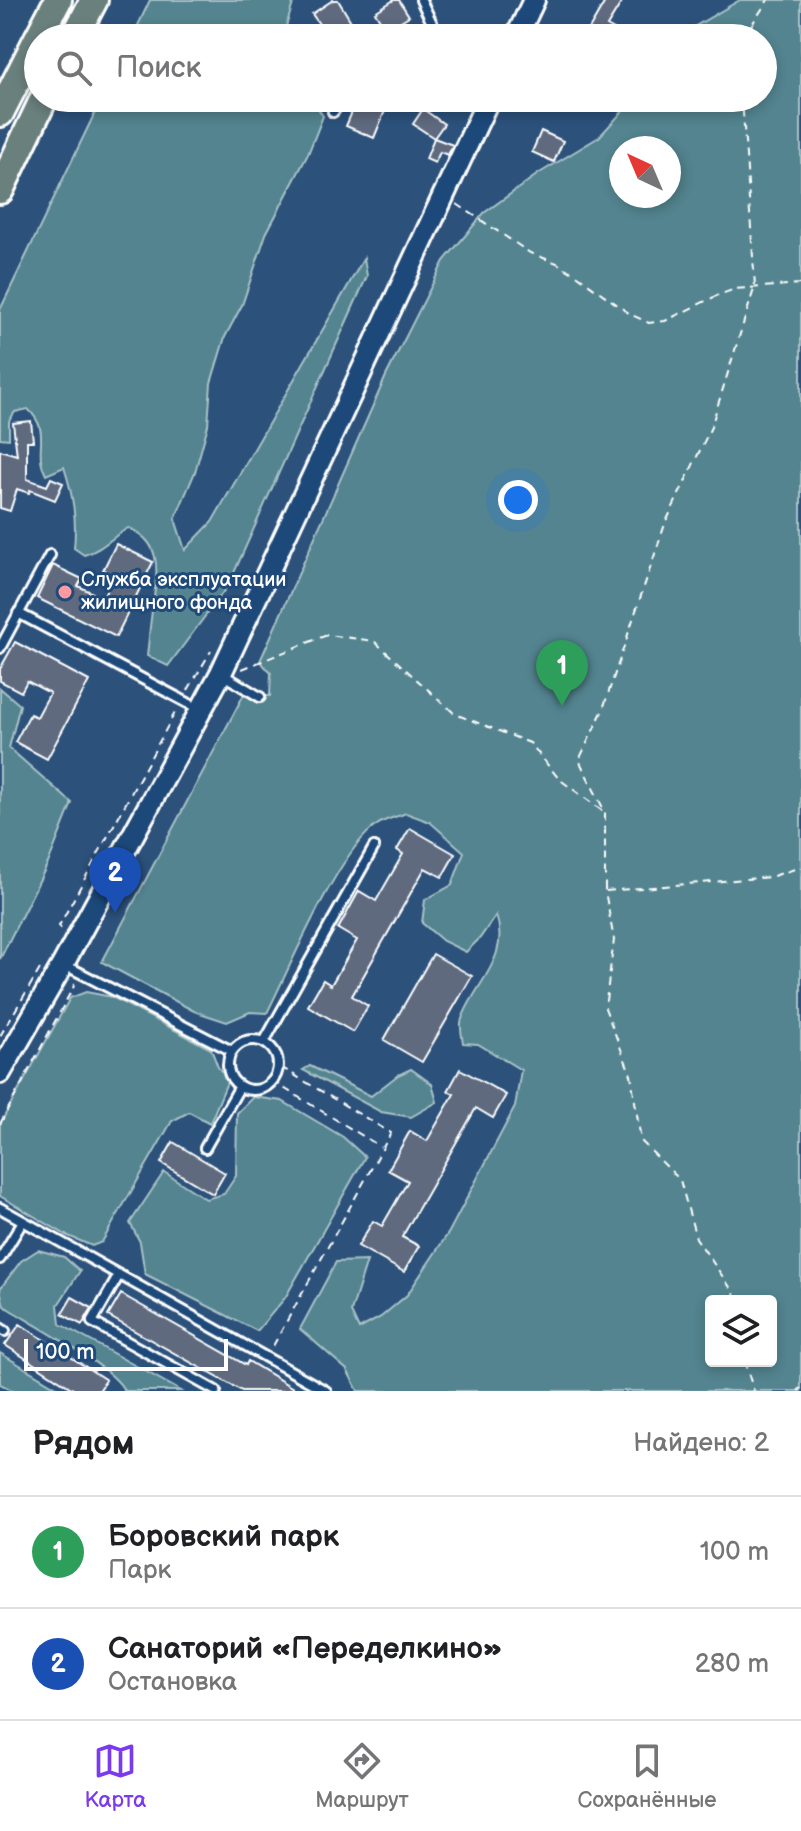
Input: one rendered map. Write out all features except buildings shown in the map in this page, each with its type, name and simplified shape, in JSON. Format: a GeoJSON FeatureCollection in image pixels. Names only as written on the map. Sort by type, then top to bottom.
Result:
{"type":"FeatureCollection","features":[{"type":"Feature","properties":{"kind":"main road"},"geometry":{"type":"LineString","coordinates":[[45,24],[58,0]]}},
{"type":"Feature","properties":{"kind":"main road"},"geometry":{"type":"LineString","coordinates":[[81,24],[94,0]]}},
{"type":"Feature","properties":{"kind":"main road"},"geometry":{"type":"LineString","coordinates":[[0,113],[24,66]]}},
{"type":"Feature","properties":{"kind":"main road"},"geometry":{"type":"LineString","coordinates":[[0,190],[37,112]]}},
{"type":"Feature","properties":{"kind":"street"},"geometry":{"type":"LineString","coordinates":[[523,24],[534,0]]}},
{"type":"Feature","properties":{"kind":"street"},"geometry":{"type":"LineString","coordinates":[[0,1073],[202,711],[229,672],[483,112]]}},
{"type":"Feature","properties":{"kind":"lane"},"geometry":{"type":"LineString","coordinates":[[421,0],[431,24]]}},
{"type":"Feature","properties":{"kind":"lane"},"geometry":{"type":"LineString","coordinates":[[0,648],[50,555]]}},
{"type":"Feature","properties":{"kind":"lane"},"geometry":{"type":"LineString","coordinates":[[18,613],[202,711]]}},
{"type":"Feature","properties":{"kind":"lane"},"geometry":{"type":"LineString","coordinates":[[229,672],[260,697]]}},
{"type":"Feature","properties":{"kind":"lane"},"geometry":{"type":"LineString","coordinates":[[264,1042],[374,847]]}},
{"type":"Feature","properties":{"kind":"lane"},"geometry":{"type":"LineString","coordinates":[[63,964],[232,1051]]}},
{"type":"Feature","properties":{"kind":"lane"},"geometry":{"type":"LineString","coordinates":[[253,1039],[264,1042],[274,1050],[279,1066],[272,1081],[258,1090],[240,1086],[230,1075],[228,1067],[232,1051],[245,1041],[253,1039]]}},
{"type":"Feature","properties":{"kind":"lane"},"geometry":{"type":"LineString","coordinates":[[205,1148],[240,1086]]}},
{"type":"Feature","properties":{"kind":"lane"},"geometry":{"type":"LineString","coordinates":[[0,1208],[326,1391]]}},
{"type":"Feature","properties":{"kind":"lane"},"geometry":{"type":"LineString","coordinates":[[0,1259],[23,1221]]}},
{"type":"Feature","properties":{"kind":"lane"},"geometry":{"type":"LineString","coordinates":[[119,1275],[92,1322],[216,1391]]}},
{"type":"Feature","properties":{"kind":"path"},"geometry":{"type":"LineString","coordinates":[[752,24],[768,0]]}},
{"type":"Feature","properties":{"kind":"path"},"geometry":{"type":"LineString","coordinates":[[734,1295],[696,1238],[680,1180],[641,1141],[631,1075],[605,1008],[614,940],[605,891],[605,812],[579,760],[602,712],[665,524],[711,427],[755,286],[743,112]]}},
{"type":"Feature","properties":{"kind":"path"},"geometry":{"type":"LineString","coordinates":[[452,201],[530,253],[557,263],[630,314],[649,323],[665,321],[716,296],[755,286],[801,284]]}},
{"type":"Feature","properties":{"kind":"path"},"geometry":{"type":"LineString","coordinates":[[229,672],[327,635],[374,641],[455,714],[530,743],[559,779],[605,812]]}},
{"type":"Feature","properties":{"kind":"path"},"geometry":{"type":"LineString","coordinates":[[65,937],[59,926],[210,653]]}},
{"type":"Feature","properties":{"kind":"path"},"geometry":{"type":"LineString","coordinates":[[605,891],[770,877],[801,867]]}},
{"type":"Feature","properties":{"kind":"path"},"geometry":{"type":"LineString","coordinates":[[0,1036],[40,968]]}},
{"type":"Feature","properties":{"kind":"path"},"geometry":{"type":"LineString","coordinates":[[0,1023],[5,1023]]}},
{"type":"Feature","properties":{"kind":"path"},"geometry":{"type":"LineString","coordinates":[[266,1357],[391,1133],[279,1066]]}},
{"type":"Feature","properties":{"kind":"path"},"geometry":{"type":"LineString","coordinates":[[272,1081],[383,1148]]}},
{"type":"Feature","properties":{"kind":"path"},"geometry":{"type":"LineString","coordinates":[[746,1367],[754,1391]]}},
{"type":"Feature","properties":{"kind":"green space"},"geometry":{"type":"Polygon","coordinates":[[[150,0],[294,0],[287,24],[139,24],[150,0]]]}},
{"type":"Feature","properties":{"kind":"green space"},"geometry":{"type":"Polygon","coordinates":[[[740,0],[801,0],[801,1391],[358,1391],[347,1370],[300,1329],[336,1262],[367,1261],[351,1312],[359,1329],[381,1317],[407,1295],[449,1232],[515,1107],[521,1070],[478,1044],[463,1043],[461,1031],[461,1021],[499,945],[496,915],[466,952],[443,941],[422,923],[425,900],[452,885],[464,852],[430,822],[406,813],[377,825],[362,838],[331,884],[267,1013],[250,1012],[227,1022],[194,1011],[102,962],[243,696],[270,696],[271,673],[260,661],[386,376],[444,261],[484,213],[538,174],[599,137],[622,112],[777,112],[777,24],[699,24],[740,0]]]}},
{"type":"Feature","properties":{"kind":"green space"},"geometry":{"type":"Polygon","coordinates":[[[95,112],[320,112],[323,116],[308,154],[266,234],[242,305],[225,337],[211,383],[208,425],[195,472],[175,519],[185,550],[212,522],[364,258],[367,276],[229,584],[168,666],[147,656],[156,581],[156,560],[148,541],[128,528],[102,547],[84,555],[74,548],[75,517],[64,467],[46,475],[42,466],[39,426],[28,409],[15,412],[9,421],[9,439],[0,438],[0,310],[95,112]]]}},
{"type":"Feature","properties":{"kind":"green space"},"geometry":{"type":"Polygon","coordinates":[[[0,688],[20,705],[9,748],[72,803],[48,863],[0,959],[0,688]]]}},
{"type":"Feature","properties":{"kind":"green space"},"geometry":{"type":"Polygon","coordinates":[[[86,992],[112,997],[211,1049],[218,1067],[228,1080],[210,1123],[189,1112],[172,1121],[102,1242],[92,1246],[66,1235],[0,1196],[0,1124],[70,998],[86,992]]]}},
{"type":"Feature","properties":{"kind":"green space"},"geometry":{"type":"Polygon","coordinates":[[[310,1066],[371,1096],[411,1069],[432,1084],[437,1102],[411,1117],[381,1112],[303,1070],[310,1066]]]}},
{"type":"Feature","properties":{"kind":"green space"},"geometry":{"type":"Polygon","coordinates":[[[253,1097],[282,1101],[343,1137],[365,1157],[285,1298],[257,1331],[145,1274],[140,1242],[130,1223],[164,1172],[206,1199],[224,1194],[236,1176],[237,1113],[253,1097]]]}},
{"type":"Feature","properties":{"kind":"green space"},"geometry":{"type":"Polygon","coordinates":[[[38,1250],[64,1257],[80,1271],[58,1305],[60,1324],[181,1391],[124,1391],[118,1382],[89,1358],[4,1306],[0,1289],[21,1261],[38,1250]]]}},
{"type":"Feature","properties":{"kind":"green space"},"geometry":{"type":"Polygon","coordinates":[[[0,1353],[64,1391],[14,1391],[0,1384],[0,1353]]]}},
{"type":"Feature","properties":{"kind":"place","name":"Служба эксплуатации жилищного фонда"},"geometry":{"type":"Point","coordinates":[65,592]}},
{"type":"Feature","properties":{"kind":"place","name":"Боровский парк"},"geometry":{"type":"Point","coordinates":[562,706]}},
{"type":"Feature","properties":{"kind":"place","name":"Санаторий «Переделкино»"},"geometry":{"type":"Point","coordinates":[115,913]}}]}
